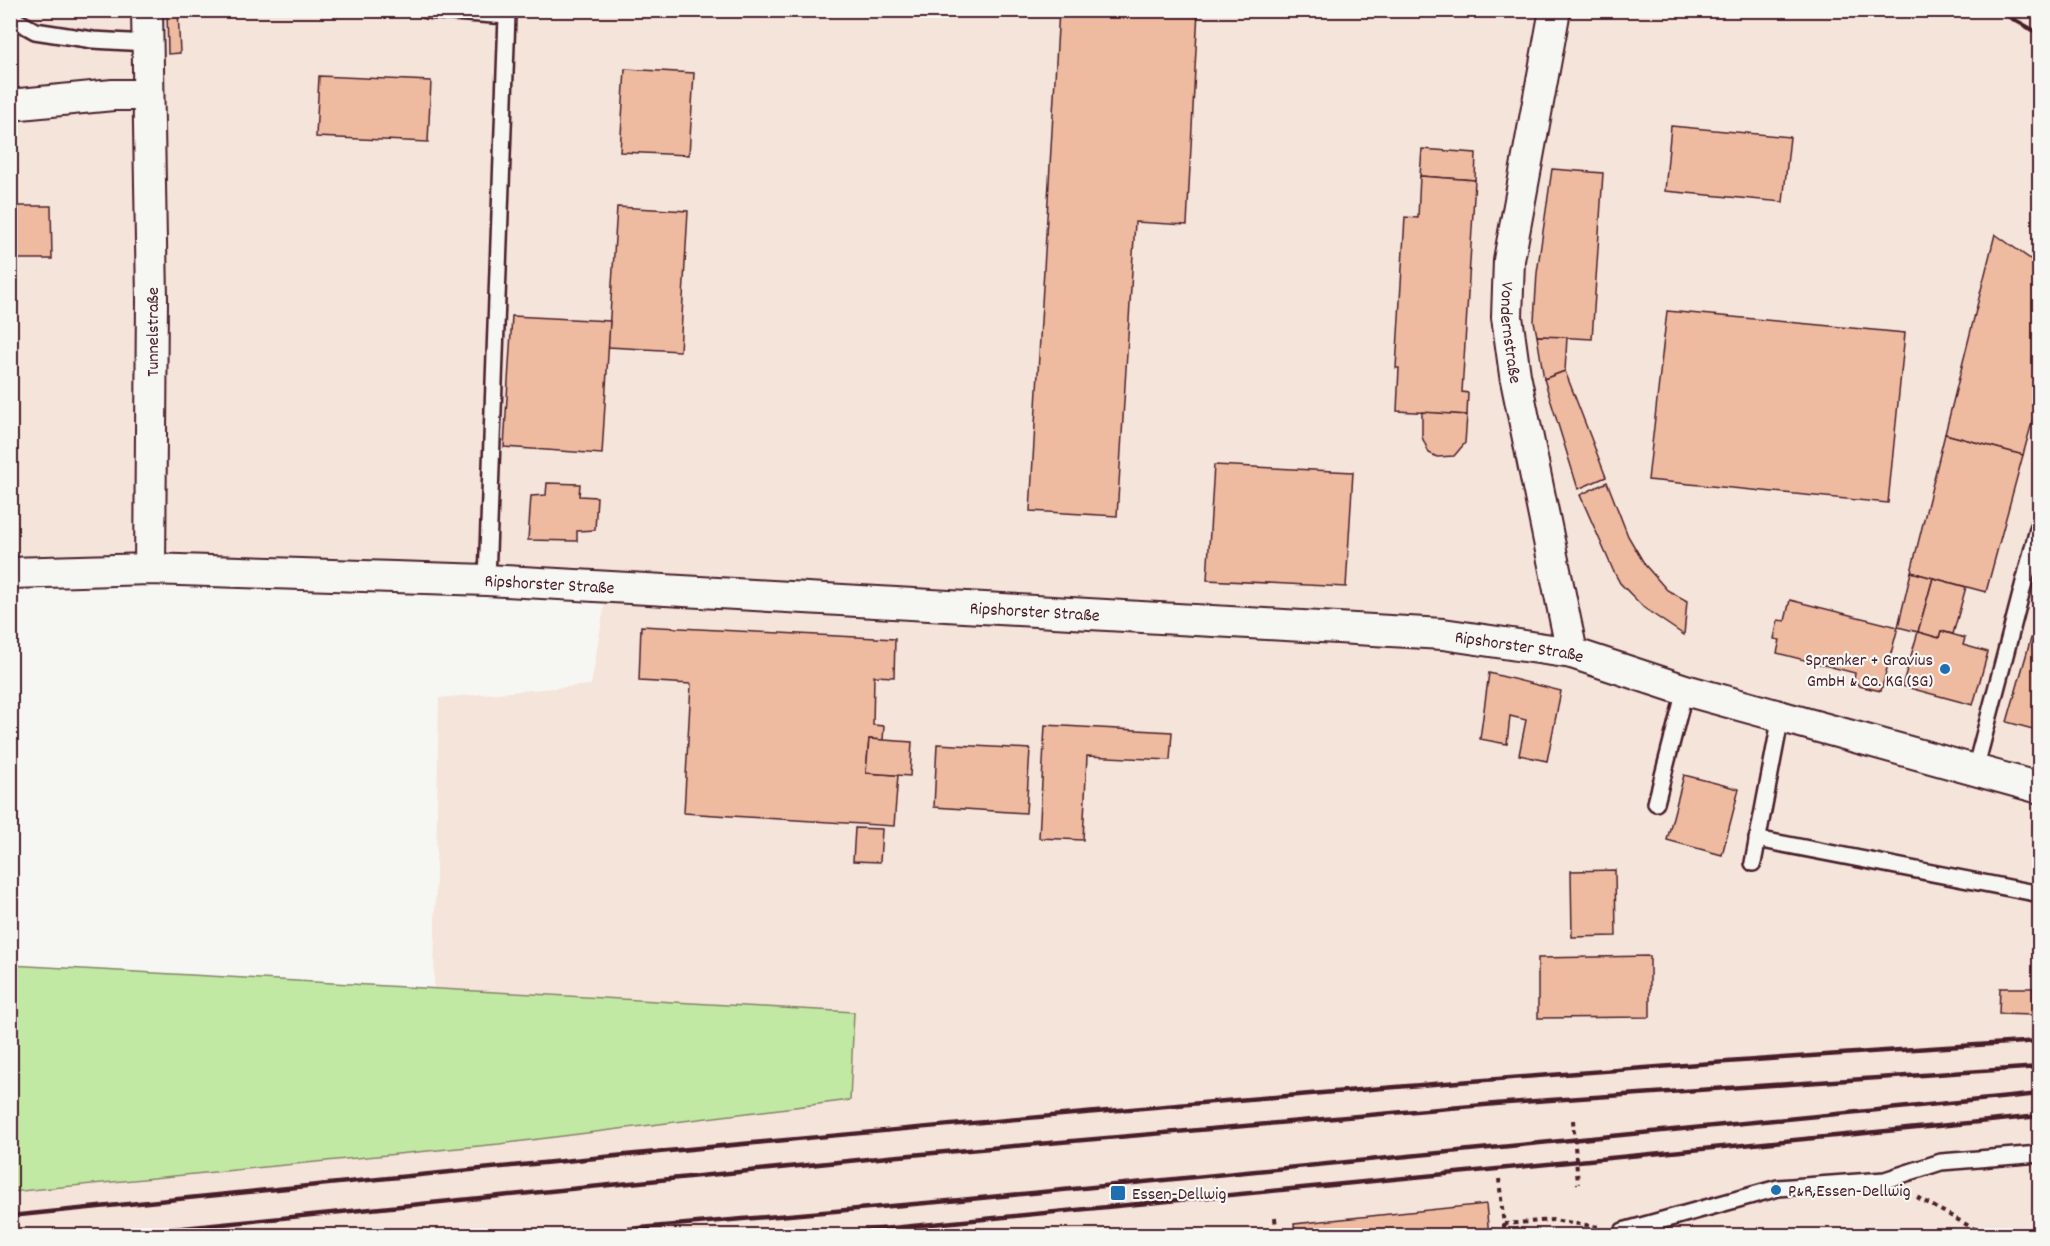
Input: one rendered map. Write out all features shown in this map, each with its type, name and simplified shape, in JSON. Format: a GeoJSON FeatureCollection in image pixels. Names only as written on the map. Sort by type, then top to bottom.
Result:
{"type":"FeatureCollection","features":[{"type":"Feature","properties":{"kind":"street","name":"Tunnelstraße"},"geometry":{"type":"LineString","coordinates":[[147,10],[152,299],[150,569]]}},
{"type":"Feature","properties":{"kind":"street","name":"Vondernstraße"},"geometry":{"type":"LineString","coordinates":[[1555,10],[1509,260],[1507,317],[1515,375],[1572,652]]}},
{"type":"Feature","properties":{"kind":"street"},"geometry":{"type":"LineString","coordinates":[[10,105],[113,95],[148,95]]}},
{"type":"Feature","properties":{"kind":"street","name":"Ripshorster Straße"},"geometry":{"type":"LineString","coordinates":[[10,573],[150,569],[487,580],[1443,634],[1572,652],[1685,690],[2040,788]]}},
{"type":"Feature","properties":{"kind":"lane"},"geometry":{"type":"LineString","coordinates":[[426,10],[507,16],[487,580]]}},
{"type":"Feature","properties":{"kind":"lane"},"geometry":{"type":"LineString","coordinates":[[10,17],[35,31],[93,40],[147,43]]}},
{"type":"Feature","properties":{"kind":"lane"},"geometry":{"type":"LineString","coordinates":[[1975,770],[2039,525]]}},
{"type":"Feature","properties":{"kind":"lane"},"geometry":{"type":"LineString","coordinates":[[1656,803],[1685,690]]}},
{"type":"Feature","properties":{"kind":"lane"},"geometry":{"type":"LineString","coordinates":[[1753,862],[1781,716]]}},
{"type":"Feature","properties":{"kind":"lane"},"geometry":{"type":"LineString","coordinates":[[1757,839],[2040,894]]}},
{"type":"Feature","properties":{"kind":"lane"},"geometry":{"type":"LineString","coordinates":[[1623,1231],[1778,1188],[1885,1179],[1941,1162],[2040,1154]]}},
{"type":"Feature","properties":{"kind":"path"},"geometry":{"type":"LineString","coordinates":[[1573,1120],[1578,1184]]}},
{"type":"Feature","properties":{"kind":"path"},"geometry":{"type":"LineString","coordinates":[[1499,1179],[1505,1236]]}},
{"type":"Feature","properties":{"kind":"path"},"geometry":{"type":"LineString","coordinates":[[1885,1179],[1987,1236]]}},
{"type":"Feature","properties":{"kind":"path"},"geometry":{"type":"LineString","coordinates":[[1275,1218],[1277,1236]]}},
{"type":"Feature","properties":{"kind":"path"},"geometry":{"type":"LineString","coordinates":[[1504,1224],[1553,1220],[1623,1231]]}},
{"type":"Feature","properties":{"kind":"shaded area"},"geometry":{"type":"Polygon","coordinates":[[[10,11],[2039,11],[2039,1235],[11,1235],[11,1192],[499,1144],[850,1100],[854,1012],[434,988],[439,698],[591,685],[606,597],[11,565],[10,11]]]}},
{"type":"Feature","properties":{"kind":"green space"},"geometry":{"type":"Polygon","coordinates":[[[10,965],[854,1012],[850,1100],[499,1144],[11,1192],[10,965]]]}},
{"type":"Feature","properties":{"kind":"building"},"geometry":{"type":"Polygon","coordinates":[[[167,10],[178,10],[180,53],[168,54],[167,10]]]}},
{"type":"Feature","properties":{"kind":"building"},"geometry":{"type":"Polygon","coordinates":[[[1059,10],[1198,10],[1187,225],[1135,222],[1117,516],[1030,511],[1059,10]]]}},
{"type":"Feature","properties":{"kind":"building"},"geometry":{"type":"Polygon","coordinates":[[[625,69],[694,73],[689,155],[620,152],[625,69]]]}},
{"type":"Feature","properties":{"kind":"building"},"geometry":{"type":"Polygon","coordinates":[[[319,76],[431,81],[428,142],[316,137],[319,76]]]}},
{"type":"Feature","properties":{"kind":"building"},"geometry":{"type":"Polygon","coordinates":[[[1671,126],[1790,137],[1783,202],[1665,191],[1671,126]]]}},
{"type":"Feature","properties":{"kind":"building"},"geometry":{"type":"Polygon","coordinates":[[[1422,149],[1476,153],[1475,180],[1420,176],[1422,149]]]}},
{"type":"Feature","properties":{"kind":"building"},"geometry":{"type":"Polygon","coordinates":[[[1552,169],[1603,173],[1592,339],[1537,336],[1534,321],[1537,273],[1552,169]]]}},
{"type":"Feature","properties":{"kind":"building"},"geometry":{"type":"Polygon","coordinates":[[[1420,176],[1475,180],[1462,392],[1468,393],[1467,415],[1397,411],[1399,368],[1396,368],[1405,217],[1418,218],[1420,176]]]}},
{"type":"Feature","properties":{"kind":"building"},"geometry":{"type":"Polygon","coordinates":[[[10,206],[51,206],[52,259],[10,259],[10,206]]]}},
{"type":"Feature","properties":{"kind":"building"},"geometry":{"type":"Polygon","coordinates":[[[617,207],[688,211],[680,351],[608,347],[617,207]]]}},
{"type":"Feature","properties":{"kind":"building"},"geometry":{"type":"Polygon","coordinates":[[[1995,234],[2040,266],[2040,393],[2023,455],[1945,434],[1995,234]]]}},
{"type":"Feature","properties":{"kind":"building"},"geometry":{"type":"Polygon","coordinates":[[[1667,311],[1905,333],[1888,503],[1648,480],[1667,311]]]}},
{"type":"Feature","properties":{"kind":"building"},"geometry":{"type":"Polygon","coordinates":[[[512,316],[610,321],[602,454],[504,447],[512,316]]]}},
{"type":"Feature","properties":{"kind":"building"},"geometry":{"type":"Polygon","coordinates":[[[1537,336],[1567,337],[1565,371],[1544,379],[1537,336]]]}},
{"type":"Feature","properties":{"kind":"building"},"geometry":{"type":"Polygon","coordinates":[[[1565,371],[1606,477],[1578,489],[1544,379],[1565,371]]]}},
{"type":"Feature","properties":{"kind":"building"},"geometry":{"type":"Polygon","coordinates":[[[1422,412],[1467,415],[1465,443],[1454,456],[1437,457],[1429,453],[1422,437],[1422,412]]]}},
{"type":"Feature","properties":{"kind":"building"},"geometry":{"type":"Polygon","coordinates":[[[1945,434],[2023,455],[1986,592],[1911,572],[1945,434]]]}},
{"type":"Feature","properties":{"kind":"building"},"geometry":{"type":"Polygon","coordinates":[[[1214,465],[1353,472],[1346,587],[1207,580],[1214,465]]]}},
{"type":"Feature","properties":{"kind":"building"},"geometry":{"type":"Polygon","coordinates":[[[1607,482],[1628,536],[1645,565],[1667,590],[1687,601],[1684,635],[1644,608],[1620,583],[1613,570],[1580,495],[1607,482]]]}},
{"type":"Feature","properties":{"kind":"building"},"geometry":{"type":"Polygon","coordinates":[[[547,483],[580,484],[579,496],[597,497],[595,530],[577,531],[577,541],[528,540],[531,496],[546,495],[547,483]]]}},
{"type":"Feature","properties":{"kind":"building"},"geometry":{"type":"Polygon","coordinates":[[[1911,572],[1933,578],[1918,632],[1898,627],[1911,572]]]}},
{"type":"Feature","properties":{"kind":"building"},"geometry":{"type":"Polygon","coordinates":[[[1933,578],[1966,587],[1953,634],[1941,631],[1939,638],[1918,632],[1933,578]]]}},
{"type":"Feature","properties":{"kind":"building"},"geometry":{"type":"Polygon","coordinates":[[[1790,600],[1898,627],[1881,691],[1859,686],[1854,680],[1855,673],[1777,653],[1780,640],[1774,639],[1778,620],[1785,621],[1790,600]]]}},
{"type":"Feature","properties":{"kind":"building"},"geometry":{"type":"Polygon","coordinates":[[[2040,607],[2040,731],[2007,722],[2040,607]]]}},
{"type":"Feature","properties":{"kind":"building"},"geometry":{"type":"Polygon","coordinates":[[[641,626],[895,639],[894,677],[874,676],[873,725],[884,726],[883,740],[869,739],[866,773],[898,775],[894,826],[684,813],[691,684],[639,681],[641,626]]]}},
{"type":"Feature","properties":{"kind":"building","name":"Sprenker + Gravius GmbH & Co. KG (SG)"},"geometry":{"type":"Polygon","coordinates":[[[1941,631],[1965,638],[1963,645],[1988,652],[1973,705],[1902,686],[1918,632],[1939,638],[1941,631]]]}},
{"type":"Feature","properties":{"kind":"building"},"geometry":{"type":"Polygon","coordinates":[[[1489,673],[1561,691],[1547,761],[1519,755],[1526,720],[1510,716],[1507,744],[1480,739],[1489,673]]]}},
{"type":"Feature","properties":{"kind":"building"},"geometry":{"type":"Polygon","coordinates":[[[1045,725],[1172,732],[1170,760],[1087,756],[1083,840],[1039,838],[1045,725]]]}},
{"type":"Feature","properties":{"kind":"building"},"geometry":{"type":"Polygon","coordinates":[[[869,739],[912,742],[910,776],[866,773],[869,739]]]}},
{"type":"Feature","properties":{"kind":"building"},"geometry":{"type":"Polygon","coordinates":[[[937,744],[1030,749],[1026,813],[934,807],[937,744]]]}},
{"type":"Feature","properties":{"kind":"building"},"geometry":{"type":"Polygon","coordinates":[[[1684,775],[1739,789],[1722,855],[1667,840],[1684,775]]]}},
{"type":"Feature","properties":{"kind":"building"},"geometry":{"type":"Polygon","coordinates":[[[855,828],[882,829],[880,862],[853,861],[855,828]]]}},
{"type":"Feature","properties":{"kind":"building"},"geometry":{"type":"Polygon","coordinates":[[[1615,870],[1616,936],[1572,937],[1571,871],[1615,870]]]}},
{"type":"Feature","properties":{"kind":"building"},"geometry":{"type":"Polygon","coordinates":[[[1650,956],[1650,1017],[1538,1018],[1538,958],[1650,956]]]}},
{"type":"Feature","properties":{"kind":"building"},"geometry":{"type":"Polygon","coordinates":[[[2000,988],[2033,988],[2033,1015],[1999,1014],[2000,988]]]}},
{"type":"Feature","properties":{"kind":"building"},"geometry":{"type":"Polygon","coordinates":[[[1486,1204],[1489,1236],[1295,1236],[1294,1224],[1486,1204]]]}},
{"type":"Feature","properties":{"kind":"railway"},"geometry":{"type":"LineString","coordinates":[[1997,10],[2040,34]]}},
{"type":"Feature","properties":{"kind":"railway"},"geometry":{"type":"LineString","coordinates":[[10,1216],[517,1165],[1024,1118],[1532,1076],[2040,1041]]}},
{"type":"Feature","properties":{"kind":"railway"},"geometry":{"type":"LineString","coordinates":[[103,1236],[888,1157],[1507,1103],[2040,1067]]}},
{"type":"Feature","properties":{"kind":"railway"},"geometry":{"type":"LineString","coordinates":[[549,1236],[960,1200],[2040,1094]]}},
{"type":"Feature","properties":{"kind":"railway"},"geometry":{"type":"LineString","coordinates":[[810,1236],[2040,1116]]}},
{"type":"Feature","properties":{"kind":"place","name":"Sprenker + Gravius GmbH & Co. KG (SG)"},"geometry":{"type":"Point","coordinates":[1945,669]}},
{"type":"Feature","properties":{"kind":"place","name":"P&R,Essen-Dellwig"},"geometry":{"type":"Point","coordinates":[1776,1190]}},
{"type":"Feature","properties":{"kind":"place","name":"Essen-Dellwig"},"geometry":{"type":"Point","coordinates":[1118,1193]}}]}
